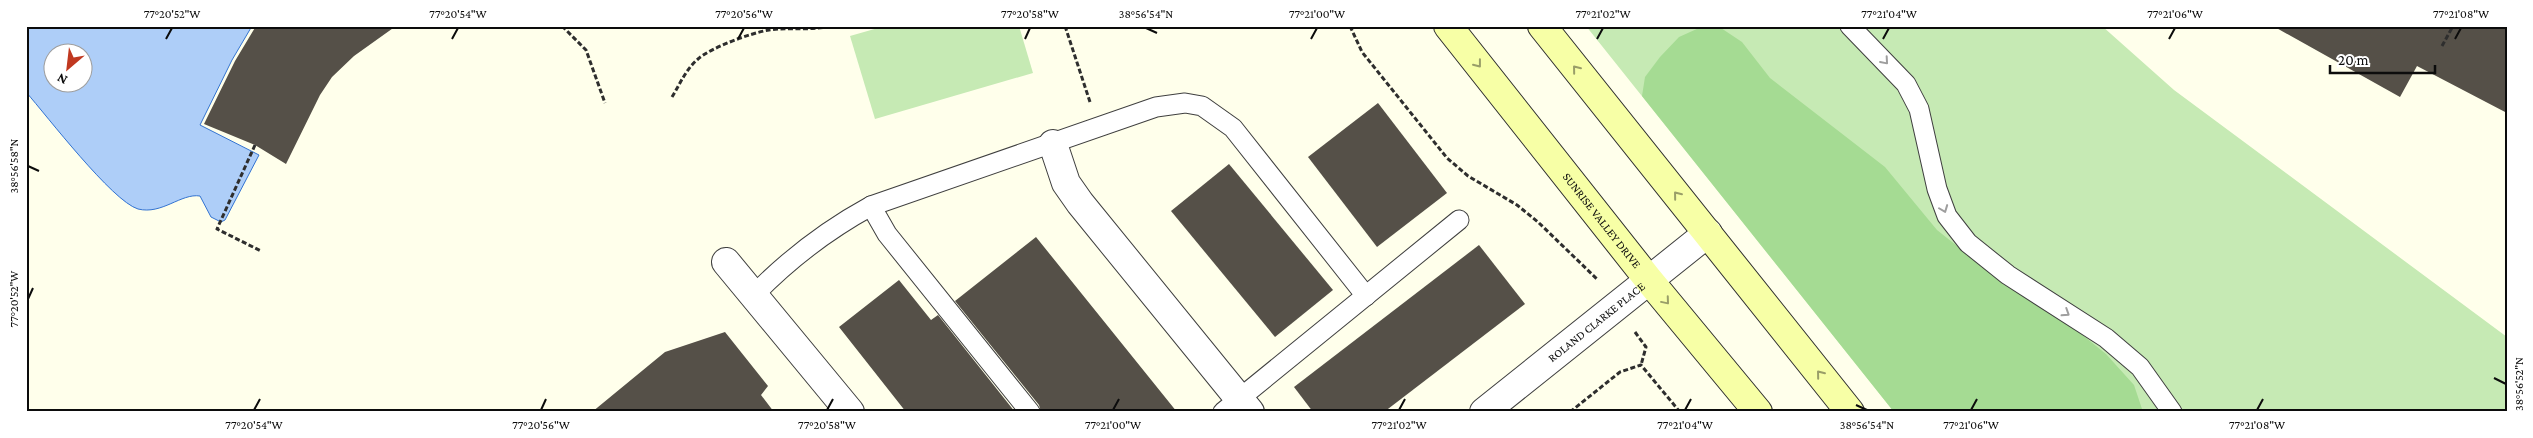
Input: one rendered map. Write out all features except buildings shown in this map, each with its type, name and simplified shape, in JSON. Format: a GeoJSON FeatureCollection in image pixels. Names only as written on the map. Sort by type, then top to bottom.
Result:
{"type":"FeatureCollection","features":[{"type":"Feature","properties":{"kind":"main road","name":"SUNRISE VALLEY DRIVE"},"geometry":{"type":"LineString","coordinates":[[1448,26],[1648,279],[1758,412]]}},
{"type":"Feature","properties":{"kind":"main road"},"geometry":{"type":"LineString","coordinates":[[1542,26],[1850,412]]}},
{"type":"Feature","properties":{"kind":"street"},"geometry":{"type":"LineString","coordinates":[[1053,144],[1066,183],[1237,407]]}},
{"type":"Feature","properties":{"kind":"street","name":"ROLAND CLARKE PLACE"},"geometry":{"type":"LineString","coordinates":[[1484,412],[1648,279],[1708,233]]}},
{"type":"Feature","properties":{"kind":"street"},"geometry":{"type":"LineString","coordinates":[[726,262],[850,412]]}},
{"type":"Feature","properties":{"kind":"lane"},"geometry":{"type":"LineString","coordinates":[[1850,26],[1906,84],[1919,109],[1937,189],[1947,216],[1968,243],[2008,275],[2106,338],[2140,367],[2172,412]]}},
{"type":"Feature","properties":{"kind":"lane"},"geometry":{"type":"LineString","coordinates":[[754,295],[805,248],[846,220],[871,206],[898,195],[1053,144],[1156,107],[1185,103],[1202,106],[1233,128],[1251,148],[1366,296]]}},
{"type":"Feature","properties":{"kind":"lane"},"geometry":{"type":"LineString","coordinates":[[871,206],[887,234],[1030,412]]}},
{"type":"Feature","properties":{"kind":"lane"},"geometry":{"type":"LineString","coordinates":[[1237,407],[1366,296],[1459,220]]}},
{"type":"Feature","properties":{"kind":"path"},"geometry":{"type":"LineString","coordinates":[[562,26],[577,40],[591,60],[605,103]]}},
{"type":"Feature","properties":{"kind":"path"},"geometry":{"type":"LineString","coordinates":[[672,97],[687,71],[699,58],[716,48],[769,30],[818,30],[831,26]]}},
{"type":"Feature","properties":{"kind":"path"},"geometry":{"type":"LineString","coordinates":[[1065,26],[1099,128]]}},
{"type":"Feature","properties":{"kind":"path"},"geometry":{"type":"LineString","coordinates":[[1350,26],[1362,52],[1446,158],[1468,176],[1517,205],[1538,222],[1594,275],[1618,304],[1646,348],[1641,365]]}},
{"type":"Feature","properties":{"kind":"path"},"geometry":{"type":"LineString","coordinates":[[2442,46],[2452,26]]}},
{"type":"Feature","properties":{"kind":"path"},"geometry":{"type":"LineString","coordinates":[[255,145],[217,229],[261,251]]}},
{"type":"Feature","properties":{"kind":"path"},"geometry":{"type":"LineString","coordinates":[[1570,412],[1620,372],[1641,365]]}},
{"type":"Feature","properties":{"kind":"path"},"geometry":{"type":"LineString","coordinates":[[1641,365],[1680,412]]}},
{"type":"Feature","properties":{"kind":"green space"},"geometry":{"type":"Polygon","coordinates":[[[885,26],[1019,26],[1033,73],[875,119],[850,36],[885,26]]]}},
{"type":"Feature","properties":{"kind":"green space"},"geometry":{"type":"Polygon","coordinates":[[[1586,26],[2102,26],[2174,90],[2507,337],[2507,412],[1894,412],[1586,26]]]}},
{"type":"Feature","properties":{"kind":"green space"},"geometry":{"type":"Polygon","coordinates":[[[1699,28],[1721,28],[1742,42],[1770,78],[1885,167],[1937,230],[1976,261],[2044,304],[2106,354],[2134,385],[2143,412],[1894,412],[1642,96],[1645,77],[1660,57],[1679,37],[1699,28]]]}},
{"type":"Feature","properties":{"kind":"water"},"geometry":{"type":"Polygon","coordinates":[[[26,26],[252,26],[232,60],[200,125],[259,155],[225,220],[221,222],[211,217],[200,196],[186,198],[155,209],[138,209],[112,191],[26,92],[26,26]]]}}]}
